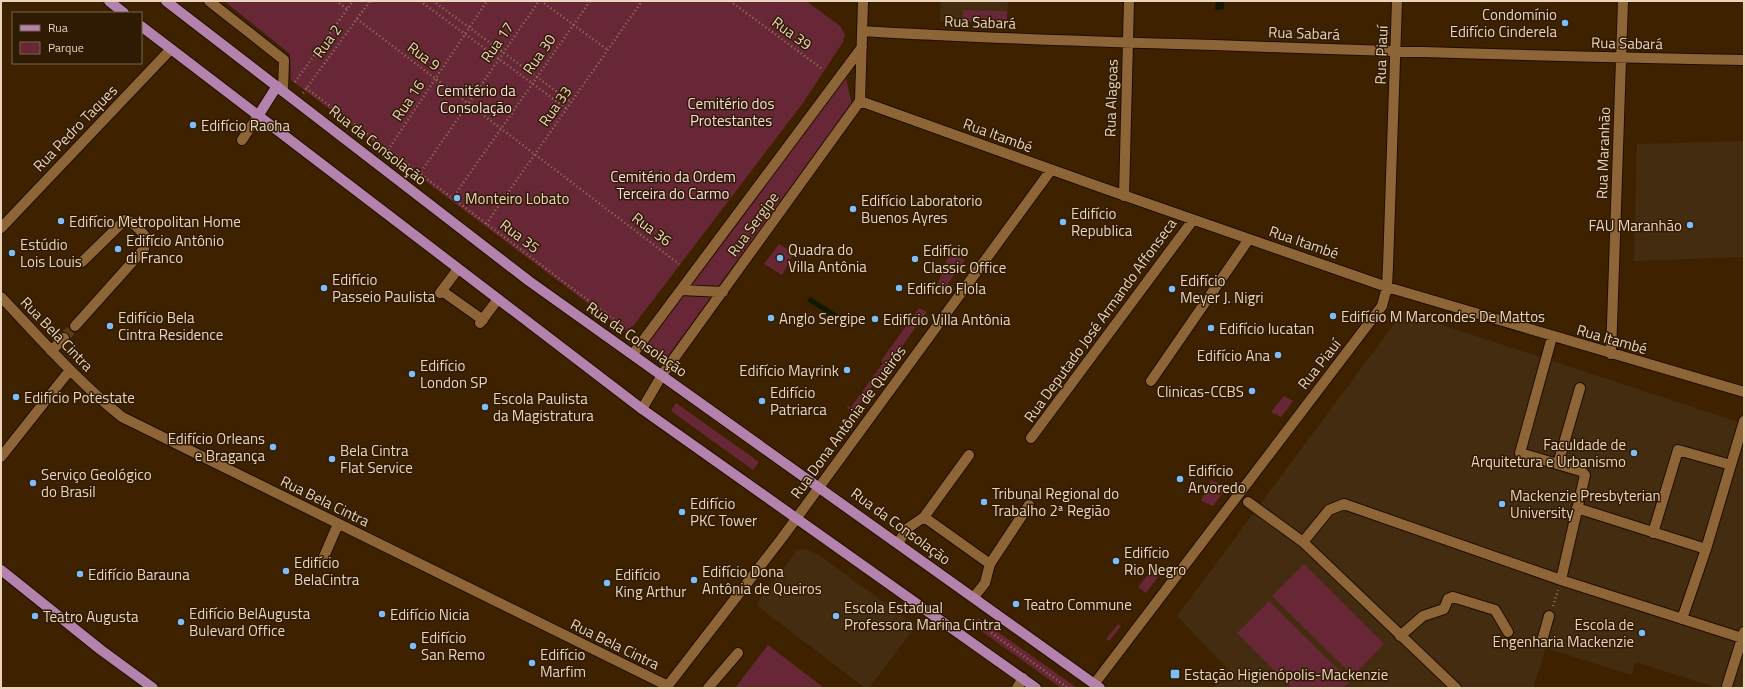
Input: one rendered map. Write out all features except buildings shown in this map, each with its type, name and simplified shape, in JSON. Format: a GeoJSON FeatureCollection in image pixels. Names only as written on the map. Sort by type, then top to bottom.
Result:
{"type":"FeatureCollection","features":[{"type":"Feature","properties":{"kind":"main road"},"geometry":{"type":"LineString","coordinates":[[109,1],[123,12]]}},
{"type":"Feature","properties":{"kind":"main road","name":"Rua da Consolação"},"geometry":{"type":"LineString","coordinates":[[166,1],[284,88],[529,281],[819,486],[1097,686]]}},
{"type":"Feature","properties":{"kind":"main road"},"geometry":{"type":"LineString","coordinates":[[142,27],[642,409],[1036,688]]}},
{"type":"Feature","properties":{"kind":"main road"},"geometry":{"type":"LineString","coordinates":[[258,116],[284,88]]}},
{"type":"Feature","properties":{"kind":"main road"},"geometry":{"type":"LineString","coordinates":[[1,570],[152,688]]}},
{"type":"Feature","properties":{"kind":"street"},"geometry":{"type":"LineString","coordinates":[[209,1],[284,60],[284,88]]}},
{"type":"Feature","properties":{"kind":"street"},"geometry":{"type":"LineString","coordinates":[[860,101],[863,1]]}},
{"type":"Feature","properties":{"kind":"street","name":"Rua Alagoas"},"geometry":{"type":"LineString","coordinates":[[1124,196],[1129,1]]}},
{"type":"Feature","properties":{"kind":"street","name":"Rua Piauí"},"geometry":{"type":"LineString","coordinates":[[1097,686],[1382,306],[1387,287],[1397,1]]}},
{"type":"Feature","properties":{"kind":"street","name":"Rua Maranhão"},"geometry":{"type":"LineString","coordinates":[[1611,354],[1623,1]]}},
{"type":"Feature","properties":{"kind":"street","name":"Rua Sabará"},"geometry":{"type":"LineString","coordinates":[[862,31],[1128,43],[1396,52],[1744,60]]}},
{"type":"Feature","properties":{"kind":"street","name":"Rua Sergipe"},"geometry":{"type":"LineString","coordinates":[[633,354],[862,47]]}},
{"type":"Feature","properties":{"kind":"street","name":"Rua Pedro Taques"},"geometry":{"type":"LineString","coordinates":[[1,228],[172,49]]}},
{"type":"Feature","properties":{"kind":"street","name":"Rua Sergipe"},"geometry":{"type":"LineString","coordinates":[[642,409],[662,375],[860,101]]}},
{"type":"Feature","properties":{"kind":"street","name":"Rua Itambé"},"geometry":{"type":"LineString","coordinates":[[860,101],[1124,196],[1387,287],[1552,337],[1744,392]]}},
{"type":"Feature","properties":{"kind":"street"},"geometry":{"type":"LineString","coordinates":[[242,140],[258,116]]}},
{"type":"Feature","properties":{"kind":"street","name":"Rua Dona Antônia de Queirós"},"geometry":{"type":"LineString","coordinates":[[667,687],[796,519],[1051,170]]}},
{"type":"Feature","properties":{"kind":"street"},"geometry":{"type":"LineString","coordinates":[[75,326],[144,249],[145,236],[138,228],[128,220],[125,220],[82,262]]}},
{"type":"Feature","properties":{"kind":"street","name":"Rua Deputado José Armando Affonseca"},"geometry":{"type":"LineString","coordinates":[[1031,438],[1192,220]]}},
{"type":"Feature","properties":{"kind":"street"},"geometry":{"type":"LineString","coordinates":[[1151,380],[1249,239]]}},
{"type":"Feature","properties":{"kind":"street"},"geometry":{"type":"LineString","coordinates":[[458,269],[441,292],[481,322],[498,299]]}},
{"type":"Feature","properties":{"kind":"street"},"geometry":{"type":"LineString","coordinates":[[680,290],[723,292]]}},
{"type":"Feature","properties":{"kind":"street","name":"Rua Bela Cintra"},"geometry":{"type":"LineString","coordinates":[[1,297],[70,370],[102,401],[122,417],[667,687]]}},
{"type":"Feature","properties":{"kind":"street"},"geometry":{"type":"LineString","coordinates":[[1552,337],[1520,453],[1581,471],[1585,475],[1561,580]]}},
{"type":"Feature","properties":{"kind":"street"},"geometry":{"type":"LineString","coordinates":[[52,351],[64,338]]}},
{"type":"Feature","properties":{"kind":"street"},"geometry":{"type":"LineString","coordinates":[[1,457],[70,370]]}},
{"type":"Feature","properties":{"kind":"street"},"geometry":{"type":"LineString","coordinates":[[1558,464],[1580,388]]}},
{"type":"Feature","properties":{"kind":"street"},"geometry":{"type":"LineString","coordinates":[[1682,618],[1706,549],[1743,426]]}},
{"type":"Feature","properties":{"kind":"street"},"geometry":{"type":"LineString","coordinates":[[1653,533],[1678,450],[1731,465]]}},
{"type":"Feature","properties":{"kind":"street"},"geometry":{"type":"LineString","coordinates":[[898,543],[908,528],[924,517],[969,455]]}},
{"type":"Feature","properties":{"kind":"street"},"geometry":{"type":"LineString","coordinates":[[1248,502],[1303,542],[1456,688]]}},
{"type":"Feature","properties":{"kind":"street"},"geometry":{"type":"LineString","coordinates":[[1303,542],[1329,510],[1344,504],[1561,580],[1682,618],[1743,635],[1740,657],[1727,686]]}},
{"type":"Feature","properties":{"kind":"street"},"geometry":{"type":"LineString","coordinates":[[974,598],[986,582],[990,564],[1029,505]]}},
{"type":"Feature","properties":{"kind":"street"},"geometry":{"type":"LineString","coordinates":[[1577,508],[1706,549]]}},
{"type":"Feature","properties":{"kind":"street"},"geometry":{"type":"LineString","coordinates":[[924,517],[990,564]]}},
{"type":"Feature","properties":{"kind":"street"},"geometry":{"type":"LineString","coordinates":[[323,559],[338,524]]}},
{"type":"Feature","properties":{"kind":"street"},"geometry":{"type":"LineString","coordinates":[[1400,636],[1423,616],[1444,609],[1448,599],[1453,597],[1495,610],[1508,632]]}},
{"type":"Feature","properties":{"kind":"street"},"geometry":{"type":"LineString","coordinates":[[1542,641],[1549,616]]}},
{"type":"Feature","properties":{"kind":"street"},"geometry":{"type":"LineString","coordinates":[[708,688],[738,653]]}},
{"type":"Feature","properties":{"kind":"street"},"geometry":{"type":"LineString","coordinates":[[1017,688],[1023,678]]}},
{"type":"Feature","properties":{"kind":"path"},"geometry":{"type":"LineString","coordinates":[[336,1],[347,9]]}},
{"type":"Feature","properties":{"kind":"path"},"geometry":{"type":"LineString","coordinates":[[284,88],[353,1]]}},
{"type":"Feature","properties":{"kind":"path","name":"Rua 2"},"geometry":{"type":"LineString","coordinates":[[302,94],[370,1]]}},
{"type":"Feature","properties":{"kind":"path"},"geometry":{"type":"LineString","coordinates":[[420,1],[567,109]]}},
{"type":"Feature","properties":{"kind":"path"},"geometry":{"type":"LineString","coordinates":[[433,1],[571,102]]}},
{"type":"Feature","properties":{"kind":"path","name":"Rua 16"},"geometry":{"type":"LineString","coordinates":[[388,150],[487,1]]}},
{"type":"Feature","properties":{"kind":"path"},"geometry":{"type":"LineString","coordinates":[[540,1],[608,50]]}},
{"type":"Feature","properties":{"kind":"path","name":"Rua 17"},"geometry":{"type":"LineString","coordinates":[[419,175],[503,52],[540,1]]}},
{"type":"Feature","properties":{"kind":"path","name":"Rua 30"},"geometry":{"type":"LineString","coordinates":[[452,199],[590,1]]}},
{"type":"Feature","properties":{"kind":"path","name":"Rua 33"},"geometry":{"type":"LineString","coordinates":[[486,224],[642,1]]}},
{"type":"Feature","properties":{"kind":"path","name":"Rua 39"},"geometry":{"type":"LineString","coordinates":[[730,1],[821,68]]}},
{"type":"Feature","properties":{"kind":"path","name":"Rua 9"},"geometry":{"type":"LineString","coordinates":[[357,19],[535,154]]}},
{"type":"Feature","properties":{"kind":"path","name":"Rua 35"},"geometry":{"type":"LineString","coordinates":[[306,88],[419,175],[625,328]]}},
{"type":"Feature","properties":{"kind":"path","name":"Rua 36"},"geometry":{"type":"LineString","coordinates":[[535,154],[679,264]]}},
{"type":"Feature","properties":{"kind":"path"},"geometry":{"type":"LineString","coordinates":[[1549,616],[1561,580]]}},
{"type":"Feature","properties":{"kind":"path"},"geometry":{"type":"LineString","coordinates":[[975,621],[1068,688]]}},
{"type":"Feature","properties":{"kind":"shaded area"},"geometry":{"type":"Polygon","coordinates":[[[941,1],[1008,1],[1007,22],[940,21],[941,1]]]}},
{"type":"Feature","properties":{"kind":"shaded area"},"geometry":{"type":"Polygon","coordinates":[[[1216,1],[1224,1],[1224,9],[1215,10],[1216,1]]]}},
{"type":"Feature","properties":{"kind":"shaded area","name":"FAU Maranhão"},"geometry":{"type":"Polygon","coordinates":[[[1744,141],[1744,257],[1634,261],[1637,144],[1744,141]]]}},
{"type":"Feature","properties":{"kind":"shaded area"},"geometry":{"type":"Polygon","coordinates":[[[810,297],[839,315],[837,320],[807,301],[810,297]]]}},
{"type":"Feature","properties":{"kind":"shaded area","name":"Mackenzie Presbyterian University"},"geometry":{"type":"Polygon","coordinates":[[[1403,312],[1744,424],[1744,688],[1717,688],[1636,662],[1631,675],[1546,648],[1533,688],[1212,688],[1227,673],[1225,670],[1227,668],[1177,616],[1403,312]]]}},
{"type":"Feature","properties":{"kind":"shaded area","name":"Escola Estadual Professora Marina Cintra"},"geometry":{"type":"Polygon","coordinates":[[[805,549],[819,555],[916,626],[869,688],[865,688],[756,605],[797,550],[805,549]]]}},
{"type":"Feature","properties":{"kind":"green space","name":"Cemitério da Consolação"},"geometry":{"type":"Polygon","coordinates":[[[224,1],[806,1],[839,25],[845,34],[843,42],[803,103],[634,325],[627,330],[621,328],[291,80],[290,54],[224,1]]]}},
{"type":"Feature","properties":{"kind":"green space"},"geometry":{"type":"Polygon","coordinates":[[[963,10],[1007,11],[1007,22],[962,21],[963,10]]]}},
{"type":"Feature","properties":{"kind":"green space"},"geometry":{"type":"Polygon","coordinates":[[[846,78],[852,105],[717,288],[686,287],[846,78]]]}},
{"type":"Feature","properties":{"kind":"green space","name":"Quadra do Villa Antônia"},"geometry":{"type":"Polygon","coordinates":[[[779,244],[794,253],[782,275],[764,264],[779,244]]]}},
{"type":"Feature","properties":{"kind":"green space"},"geometry":{"type":"Polygon","coordinates":[[[949,254],[965,260],[944,289],[937,286],[949,254]]]}},
{"type":"Feature","properties":{"kind":"green space"},"geometry":{"type":"Polygon","coordinates":[[[714,293],[665,360],[645,343],[683,294],[714,293]]]}},
{"type":"Feature","properties":{"kind":"green space"},"geometry":{"type":"Polygon","coordinates":[[[919,308],[927,312],[853,413],[847,408],[848,406],[851,407],[883,363],[881,361],[919,308]]]}},
{"type":"Feature","properties":{"kind":"green space"},"geometry":{"type":"Polygon","coordinates":[[[1284,396],[1293,401],[1281,417],[1271,412],[1284,396]]]}},
{"type":"Feature","properties":{"kind":"green space"},"geometry":{"type":"Polygon","coordinates":[[[676,403],[759,462],[753,470],[671,411],[676,403]]]}},
{"type":"Feature","properties":{"kind":"green space"},"geometry":{"type":"Polygon","coordinates":[[[1211,480],[1227,487],[1213,506],[1201,501],[1211,480]]]}},
{"type":"Feature","properties":{"kind":"green space"},"geometry":{"type":"Polygon","coordinates":[[[1304,564],[1384,644],[1353,676],[1272,596],[1304,564]]]}},
{"type":"Feature","properties":{"kind":"green space"},"geometry":{"type":"Polygon","coordinates":[[[1154,567],[1161,573],[1146,593],[1138,587],[1154,567]]]}},
{"type":"Feature","properties":{"kind":"green space"},"geometry":{"type":"Polygon","coordinates":[[[1269,601],[1350,681],[1343,688],[1292,688],[1237,633],[1269,601]]]}},
{"type":"Feature","properties":{"kind":"green space"},"geometry":{"type":"Polygon","coordinates":[[[978,618],[1077,688],[1061,688],[973,625],[978,618]]]}},
{"type":"Feature","properties":{"kind":"green space"},"geometry":{"type":"Polygon","coordinates":[[[1118,624],[1121,626],[1109,641],[1106,639],[1118,624]]]}},
{"type":"Feature","properties":{"kind":"green space"},"geometry":{"type":"Polygon","coordinates":[[[768,645],[824,688],[735,688],[768,645]]]}},
{"type":"Feature","properties":{"kind":"tunnel"},"geometry":{"type":"LineString","coordinates":[[64,338],[75,326]]}},
{"type":"Feature","properties":{"kind":"place","name":"Condomínio Edifício Cinderela"},"geometry":{"type":"Point","coordinates":[1565,23]}},
{"type":"Feature","properties":{"kind":"place","name":"Edifício Raoha"},"geometry":{"type":"Point","coordinates":[193,125]}},
{"type":"Feature","properties":{"kind":"place","name":"Monteiro Lobato"},"geometry":{"type":"Point","coordinates":[457,198]}},
{"type":"Feature","properties":{"kind":"place","name":"Edifício Laboratorio Buenos Ayres"},"geometry":{"type":"Point","coordinates":[853,209]}},
{"type":"Feature","properties":{"kind":"place","name":"Edifício Metropolitan Home"},"geometry":{"type":"Point","coordinates":[61,221]}},
{"type":"Feature","properties":{"kind":"place","name":"Edifício Republica"},"geometry":{"type":"Point","coordinates":[1063,222]}},
{"type":"Feature","properties":{"kind":"place","name":"FAU Maranhão"},"geometry":{"type":"Point","coordinates":[1690,225]}},
{"type":"Feature","properties":{"kind":"place","name":"Edifício Antônio di Franco"},"geometry":{"type":"Point","coordinates":[118,249]}},
{"type":"Feature","properties":{"kind":"place","name":"Estúdio Lois Louis"},"geometry":{"type":"Point","coordinates":[12,253]}},
{"type":"Feature","properties":{"kind":"place","name":"Quadra do Villa Antônia"},"geometry":{"type":"Point","coordinates":[780,258]}},
{"type":"Feature","properties":{"kind":"place","name":"Edifício Classic Office"},"geometry":{"type":"Point","coordinates":[915,259]}},
{"type":"Feature","properties":{"kind":"place","name":"Edifício Passeio Paulista"},"geometry":{"type":"Point","coordinates":[324,288]}},
{"type":"Feature","properties":{"kind":"place","name":"Edifício Flola"},"geometry":{"type":"Point","coordinates":[899,288]}},
{"type":"Feature","properties":{"kind":"place","name":"Edifício Meyer J. Nigri"},"geometry":{"type":"Point","coordinates":[1172,289]}},
{"type":"Feature","properties":{"kind":"place","name":"Edifício M Marcondes De Mattos"},"geometry":{"type":"Point","coordinates":[1333,316]}},
{"type":"Feature","properties":{"kind":"place","name":"Anglo Sergipe"},"geometry":{"type":"Point","coordinates":[771,318]}},
{"type":"Feature","properties":{"kind":"place","name":"Edifício Villa Antônia"},"geometry":{"type":"Point","coordinates":[875,319]}},
{"type":"Feature","properties":{"kind":"place","name":"Edifício Bela Cintra Residence"},"geometry":{"type":"Point","coordinates":[110,326]}},
{"type":"Feature","properties":{"kind":"place","name":"Edifício Iucatan"},"geometry":{"type":"Point","coordinates":[1211,328]}},
{"type":"Feature","properties":{"kind":"place","name":"Edifício Ana"},"geometry":{"type":"Point","coordinates":[1278,355]}},
{"type":"Feature","properties":{"kind":"place","name":"Edifício Mayrink"},"geometry":{"type":"Point","coordinates":[847,370]}},
{"type":"Feature","properties":{"kind":"place","name":"Edifício London SP"},"geometry":{"type":"Point","coordinates":[412,374]}},
{"type":"Feature","properties":{"kind":"place","name":"Clinicas-CCBS"},"geometry":{"type":"Point","coordinates":[1252,391]}},
{"type":"Feature","properties":{"kind":"place","name":"Edifício Potestate"},"geometry":{"type":"Point","coordinates":[16,397]}},
{"type":"Feature","properties":{"kind":"place","name":"Edifício Patriarca"},"geometry":{"type":"Point","coordinates":[762,401]}},
{"type":"Feature","properties":{"kind":"place","name":"Escola Paulista da Magistratura"},"geometry":{"type":"Point","coordinates":[485,407]}},
{"type":"Feature","properties":{"kind":"place","name":"Edifício Orleans e Bragança"},"geometry":{"type":"Point","coordinates":[273,447]}},
{"type":"Feature","properties":{"kind":"place","name":"Faculdade de Arquitetura e Urbanismo"},"geometry":{"type":"Point","coordinates":[1634,453]}},
{"type":"Feature","properties":{"kind":"place","name":"Bela Cintra Flat Service"},"geometry":{"type":"Point","coordinates":[332,459]}},
{"type":"Feature","properties":{"kind":"place","name":"Edifício Arvoredo"},"geometry":{"type":"Point","coordinates":[1180,479]}},
{"type":"Feature","properties":{"kind":"place","name":"Serviço Geológico do Brasil"},"geometry":{"type":"Point","coordinates":[33,483]}},
{"type":"Feature","properties":{"kind":"place","name":"Tribunal Regional do Trabalho 2ª Região"},"geometry":{"type":"Point","coordinates":[984,502]}},
{"type":"Feature","properties":{"kind":"place","name":"Mackenzie Presbyterian University"},"geometry":{"type":"Point","coordinates":[1502,504]}},
{"type":"Feature","properties":{"kind":"place","name":"Edifício PKC Tower"},"geometry":{"type":"Point","coordinates":[682,512]}},
{"type":"Feature","properties":{"kind":"place","name":"Edifício Rio Negro"},"geometry":{"type":"Point","coordinates":[1116,561]}},
{"type":"Feature","properties":{"kind":"place","name":"Edifício BelaCintra"},"geometry":{"type":"Point","coordinates":[286,571]}},
{"type":"Feature","properties":{"kind":"place","name":"Edifício Barauna"},"geometry":{"type":"Point","coordinates":[80,574]}},
{"type":"Feature","properties":{"kind":"place","name":"Edifício Dona Antônia de Queiros"},"geometry":{"type":"Point","coordinates":[694,580]}},
{"type":"Feature","properties":{"kind":"place","name":"Edifício King Arthur"},"geometry":{"type":"Point","coordinates":[607,583]}},
{"type":"Feature","properties":{"kind":"place","name":"Teatro Commune"},"geometry":{"type":"Point","coordinates":[1016,604]}},
{"type":"Feature","properties":{"kind":"place","name":"Edifício Nicia"},"geometry":{"type":"Point","coordinates":[382,614]}},
{"type":"Feature","properties":{"kind":"place","name":"Teatro Augusta"},"geometry":{"type":"Point","coordinates":[35,616]}},
{"type":"Feature","properties":{"kind":"place","name":"Escola Estadual Professora Marina Cintra"},"geometry":{"type":"Point","coordinates":[836,616]}},
{"type":"Feature","properties":{"kind":"place","name":"Edifício BelAugusta Bulevard Office"},"geometry":{"type":"Point","coordinates":[181,622]}},
{"type":"Feature","properties":{"kind":"place","name":"Escola de Engenharia Mackenzie"},"geometry":{"type":"Point","coordinates":[1642,633]}},
{"type":"Feature","properties":{"kind":"place","name":"Edifício San Remo"},"geometry":{"type":"Point","coordinates":[413,646]}},
{"type":"Feature","properties":{"kind":"place","name":"Edifício Marfim"},"geometry":{"type":"Point","coordinates":[532,663]}},
{"type":"Feature","properties":{"kind":"place","name":"Estação Higienópolis-Mackenzie"},"geometry":{"type":"Point","coordinates":[1175,674]}},
{"type":"Feature","properties":{"kind":"park label","name":"Cemitério dos Protestantes"},"geometry":{"type":"Point","coordinates":[731,112]}},
{"type":"Feature","properties":{"kind":"park label","name":"Cemitério da Ordem Terceira do Carmo"},"geometry":{"type":"Point","coordinates":[673,184]}}]}
